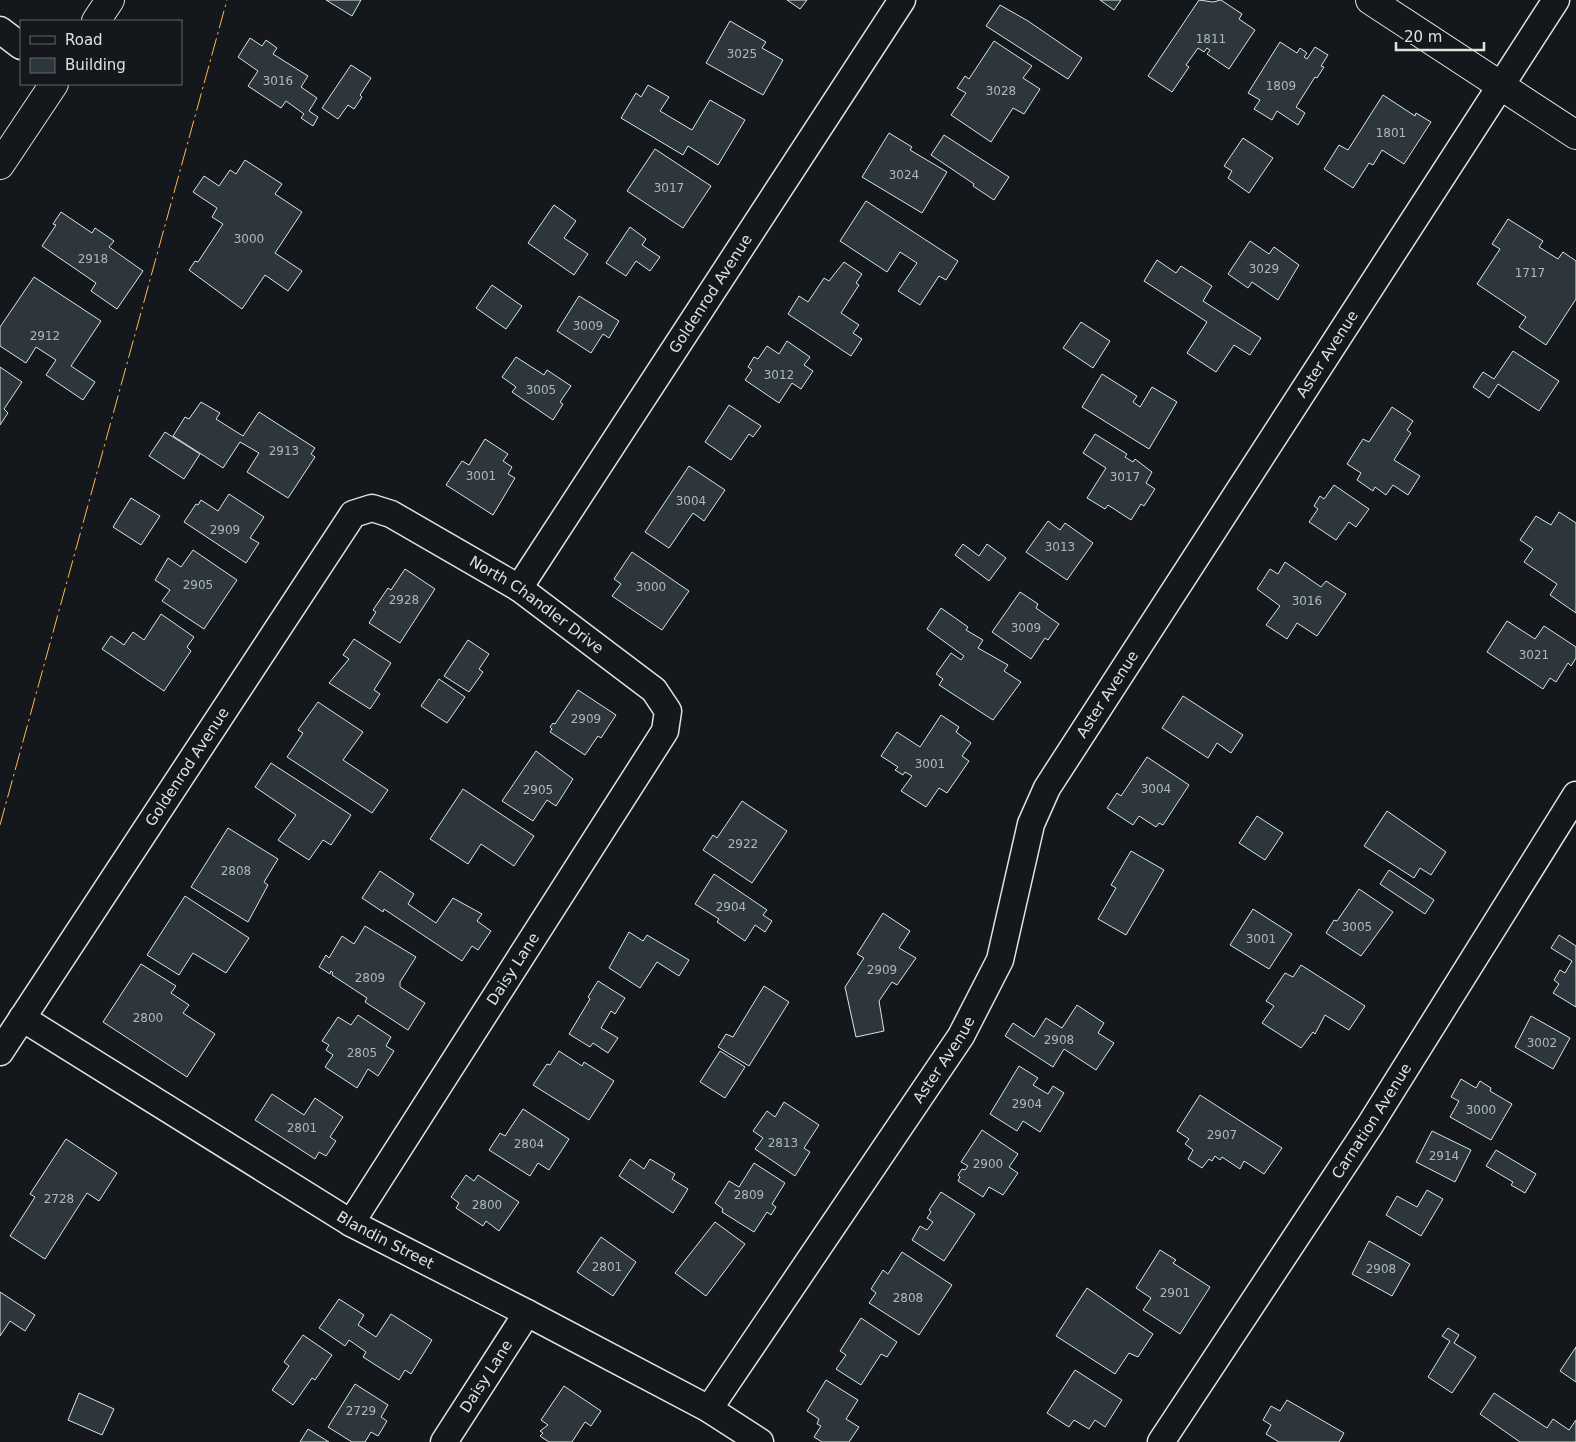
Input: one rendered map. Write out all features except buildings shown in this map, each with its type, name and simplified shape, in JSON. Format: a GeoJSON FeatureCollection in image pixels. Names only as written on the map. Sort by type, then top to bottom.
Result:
{"type":"FeatureCollection","features":[{"type":"Feature","properties":{"kind":"main road"},"geometry":{"type":"LineString","coordinates":[[97,20],[110,0]]}},
{"type":"Feature","properties":{"kind":"main road"},"geometry":{"type":"LineString","coordinates":[[1370,0],[1576,135]]}},
{"type":"Feature","properties":{"kind":"main road"},"geometry":{"type":"LineString","coordinates":[[0,165],[53,85]]}},
{"type":"Feature","properties":{"kind":"street","name":"Goldenrod Avenue"},"geometry":{"type":"LineString","coordinates":[[520,588],[902,0]]}},
{"type":"Feature","properties":{"kind":"street","name":"Aster Avenue"},"geometry":{"type":"LineString","coordinates":[[709,1409],[961,1036],[1000,960],[1031,824],[1047,788],[1556,0]]}},
{"type":"Feature","properties":{"kind":"street"},"geometry":{"type":"LineString","coordinates":[[0,30],[20,45]]}},
{"type":"Feature","properties":{"kind":"street","name":"Goldenrod Avenue"},"geometry":{"type":"LineString","coordinates":[[0,1052],[353,514],[372,508],[391,514]]}},
{"type":"Feature","properties":{"kind":"street","name":"North Chandler Drive"},"geometry":{"type":"LineString","coordinates":[[391,514],[520,588],[654,690],[668,711]]}},
{"type":"Feature","properties":{"kind":"street","name":"Daisy Lane"},"geometry":{"type":"LineString","coordinates":[[351,1223],[665,731],[668,711]]}},
{"type":"Feature","properties":{"kind":"street","name":"Carnation Avenue"},"geometry":{"type":"LineString","coordinates":[[1161,1442],[1370,1126],[1576,795]]}},
{"type":"Feature","properties":{"kind":"street","name":"Blandin Street"},"geometry":{"type":"LineString","coordinates":[[22,1018],[351,1223],[709,1409],[760,1442]]}},
{"type":"Feature","properties":{"kind":"street","name":"Daisy Lane"},"geometry":{"type":"LineString","coordinates":[[444,1442],[527,1313]]}},
{"type":"Feature","properties":{"kind":"power"},"geometry":{"type":"LineString","coordinates":[[0,825],[227,0]]}}]}
